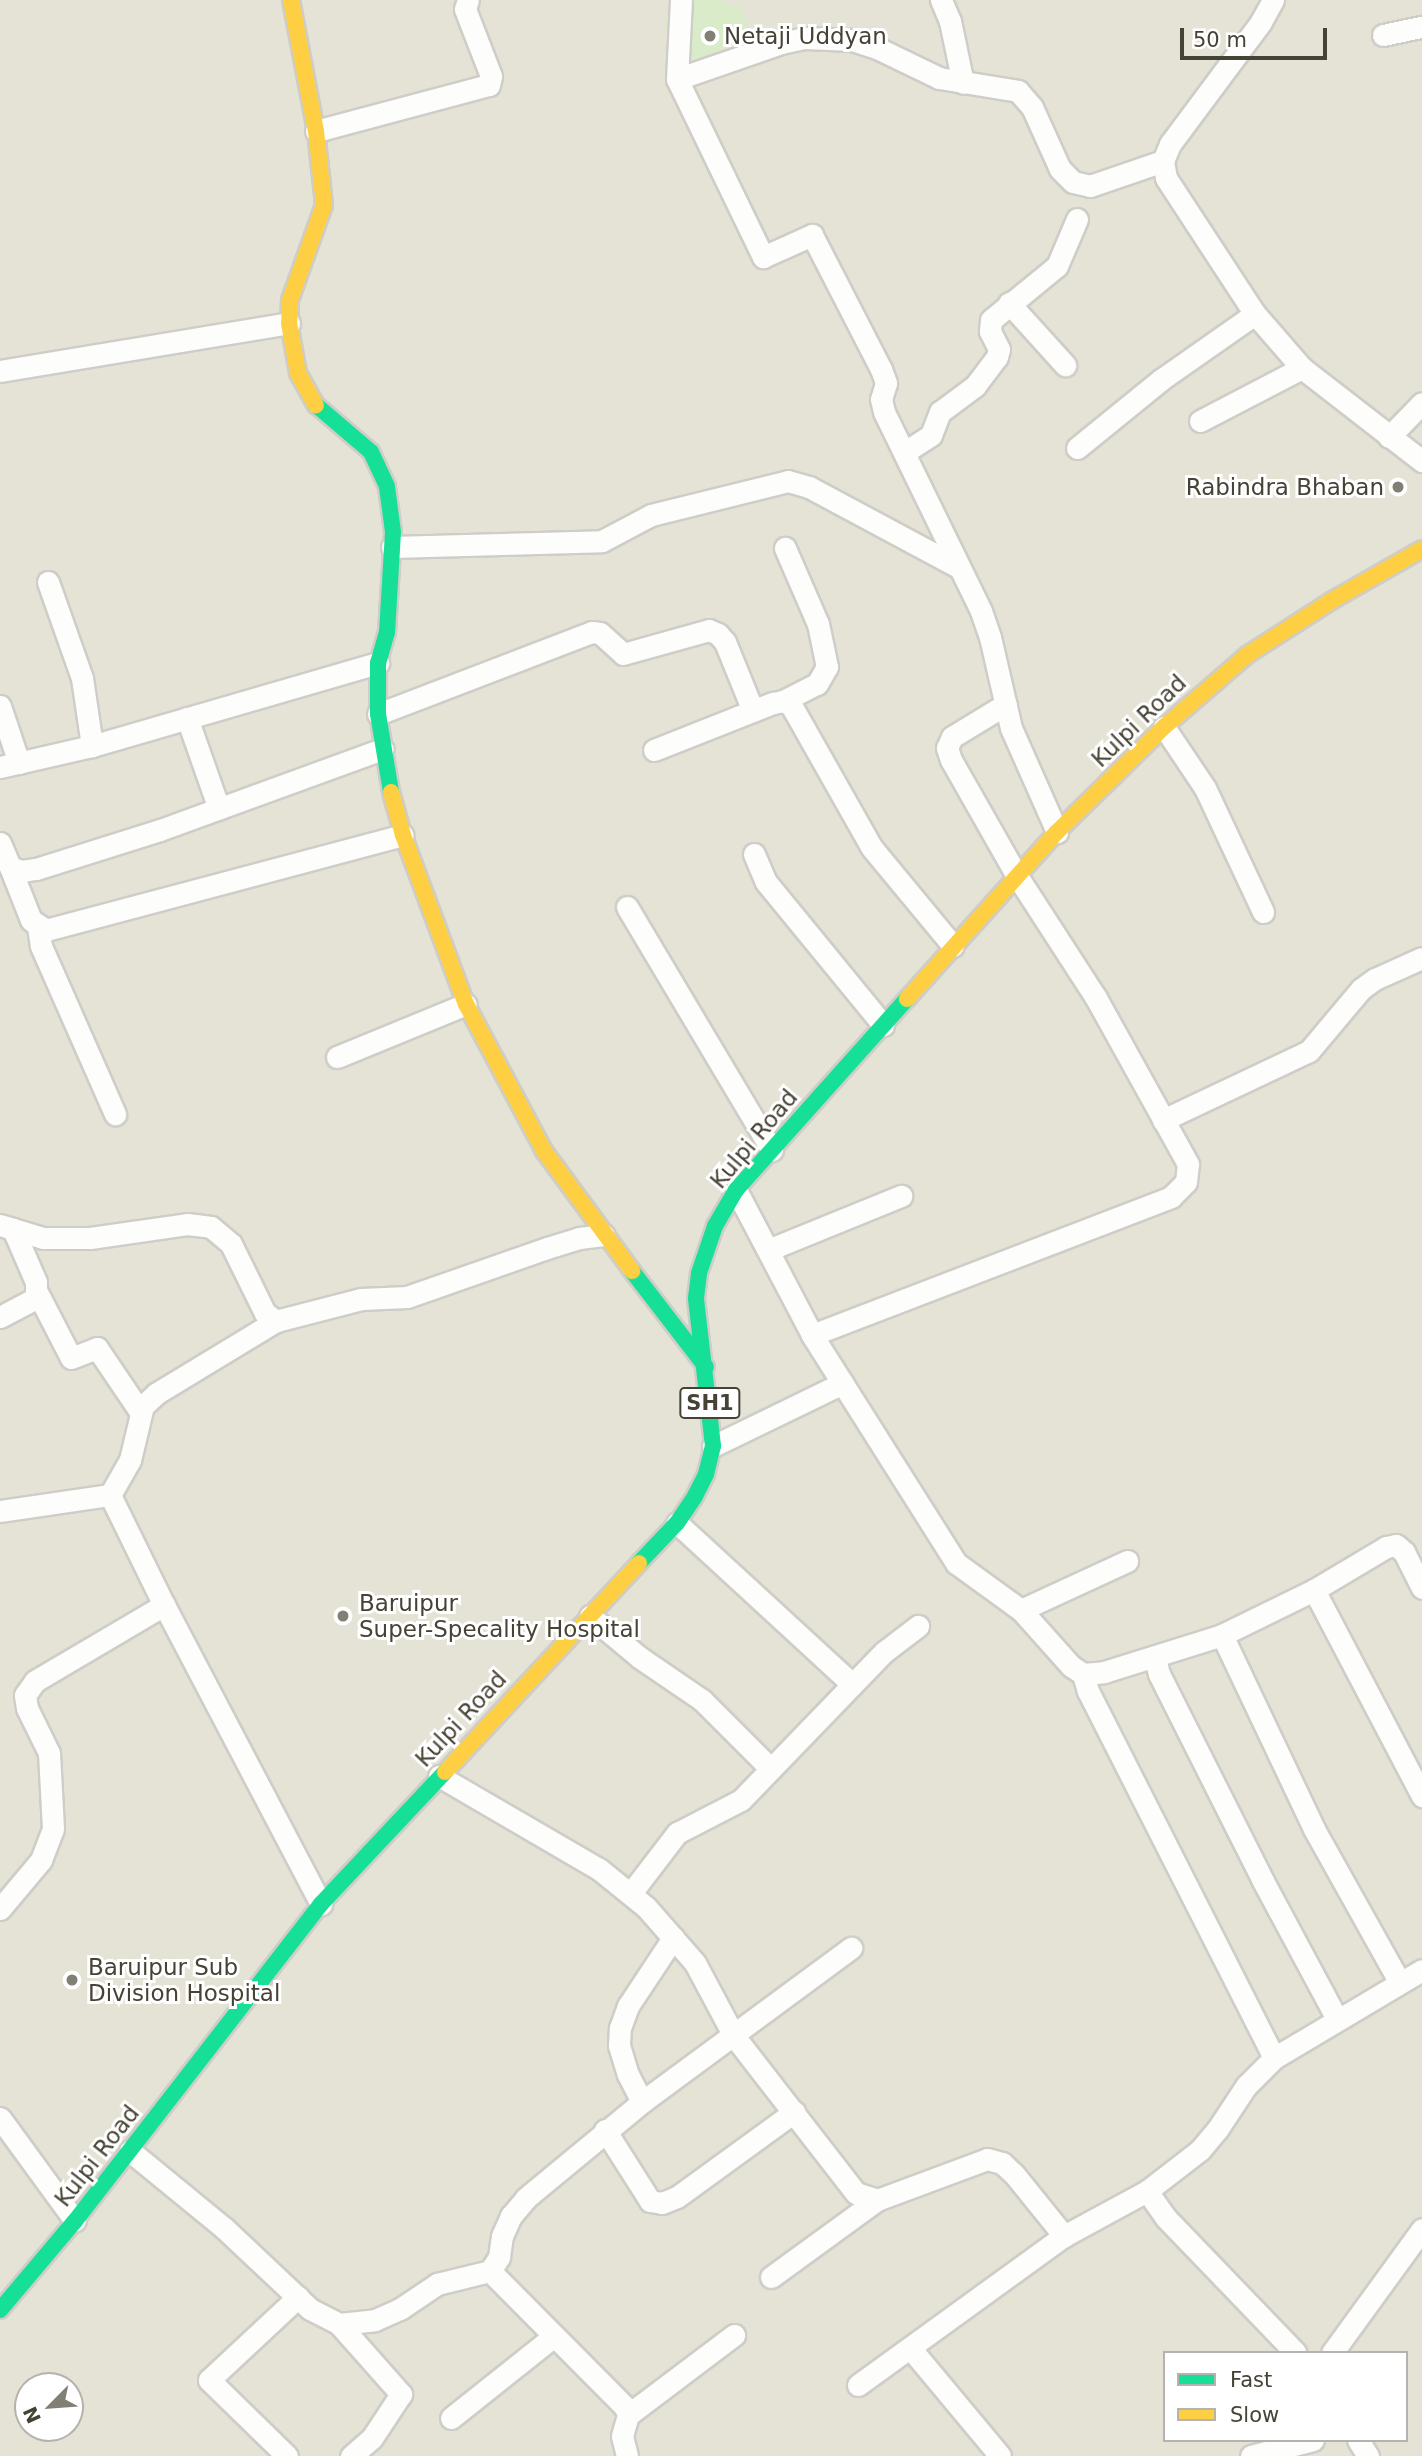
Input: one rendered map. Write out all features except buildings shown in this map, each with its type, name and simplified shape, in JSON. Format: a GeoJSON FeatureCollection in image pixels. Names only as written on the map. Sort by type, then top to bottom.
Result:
{"type":"FeatureCollection","features":[{"type":"Feature","properties":{"kind":"main road"},"geometry":{"type":"LineString","coordinates":[[290,0],[316,131],[324,205],[290,300],[289,323],[298,373],[310,401],[371,452],[387,487],[392,547],[387,632],[379,663],[379,714],[383,750],[403,835],[466,1004],[544,1151],[604,1235],[706,1367]]}},
{"type":"Feature","properties":{"kind":"main road","name":"Kulpi Road"},"geometry":{"type":"LineString","coordinates":[[0,2309],[75,2221],[248,1994],[321,1904],[677,1522],[706,1474],[713,1447],[706,1367],[697,1308],[699,1273],[715,1226],[737,1190],[1057,832],[1164,727],[1247,655],[1331,601],[1422,550]]}},
{"type":"Feature","properties":{"kind":"street"},"geometry":{"type":"LineString","coordinates":[[316,131],[489,85],[491,76],[465,9],[468,0]]}},
{"type":"Feature","properties":{"kind":"street"},"geometry":{"type":"LineString","coordinates":[[681,0],[677,79],[763,257],[812,235],[881,369],[886,383],[881,399],[884,412],[960,568],[990,637],[1011,728],[1057,832]]}},
{"type":"Feature","properties":{"kind":"street"},"geometry":{"type":"LineString","coordinates":[[942,0],[950,21],[963,83]]}},
{"type":"Feature","properties":{"kind":"street"},"geometry":{"type":"LineString","coordinates":[[1273,0],[1261,22],[1186,118],[1163,161],[1166,178],[1255,314],[1302,368],[1422,461]]}},
{"type":"Feature","properties":{"kind":"street"},"geometry":{"type":"LineString","coordinates":[[1383,35],[1422,27]]}},
{"type":"Feature","properties":{"kind":"street"},"geometry":{"type":"LineString","coordinates":[[677,79],[781,43],[818,38],[852,40],[877,48],[918,69],[963,83],[1010,88],[1025,97],[1059,169],[1073,182],[1090,186],[1163,161]]}},
{"type":"Feature","properties":{"kind":"street"},"geometry":{"type":"LineString","coordinates":[[905,452],[931,435],[940,412],[975,386],[997,357],[999,349],[990,331],[991,320],[1057,266],[1077,219]]}},
{"type":"Feature","properties":{"kind":"street"},"geometry":{"type":"LineString","coordinates":[[1009,303],[1065,365]]}},
{"type":"Feature","properties":{"kind":"street"},"geometry":{"type":"LineString","coordinates":[[1077,448],[1162,379],[1255,314]]}},
{"type":"Feature","properties":{"kind":"street"},"geometry":{"type":"LineString","coordinates":[[0,371],[289,323]]}},
{"type":"Feature","properties":{"kind":"street"},"geometry":{"type":"LineString","coordinates":[[1200,421],[1302,368]]}},
{"type":"Feature","properties":{"kind":"street"},"geometry":{"type":"LineString","coordinates":[[1389,437],[1422,403]]}},
{"type":"Feature","properties":{"kind":"street"},"geometry":{"type":"LineString","coordinates":[[392,547],[601,541],[651,516],[789,481],[810,487],[960,568]]}},
{"type":"Feature","properties":{"kind":"street"},"geometry":{"type":"LineString","coordinates":[[654,750],[783,701],[817,684],[827,667],[818,624],[785,548]]}},
{"type":"Feature","properties":{"kind":"street"},"geometry":{"type":"LineString","coordinates":[[48,582],[82,678],[92,746]]}},
{"type":"Feature","properties":{"kind":"street"},"geometry":{"type":"LineString","coordinates":[[379,714],[592,632],[600,633],[623,654],[709,630],[718,634],[725,642],[753,711]]}},
{"type":"Feature","properties":{"kind":"street"},"geometry":{"type":"LineString","coordinates":[[0,706],[10,765],[92,746],[379,663]]}},
{"type":"Feature","properties":{"kind":"street"},"geometry":{"type":"LineString","coordinates":[[783,701],[796,712],[856,825],[878,856],[953,946]]}},
{"type":"Feature","properties":{"kind":"street"},"geometry":{"type":"LineString","coordinates":[[812,1335],[1171,1196],[1186,1182],[1188,1164],[1096,998],[1017,876],[947,748],[952,737],[1006,704]]}},
{"type":"Feature","properties":{"kind":"street"},"geometry":{"type":"LineString","coordinates":[[187,718],[219,809]]}},
{"type":"Feature","properties":{"kind":"street"},"geometry":{"type":"LineString","coordinates":[[1164,727],[1205,788],[1263,912]]}},
{"type":"Feature","properties":{"kind":"street"},"geometry":{"type":"LineString","coordinates":[[10,867],[21,871],[36,869],[219,809],[383,750]]}},
{"type":"Feature","properties":{"kind":"street"},"geometry":{"type":"LineString","coordinates":[[0,843],[31,919],[38,927],[46,930],[403,835]]}},
{"type":"Feature","properties":{"kind":"street"},"geometry":{"type":"LineString","coordinates":[[754,855],[766,882],[883,1025]]}},
{"type":"Feature","properties":{"kind":"street"},"geometry":{"type":"LineString","coordinates":[[627,907],[772,1150]]}},
{"type":"Feature","properties":{"kind":"street"},"geometry":{"type":"LineString","coordinates":[[38,927],[40,946],[114,1114]]}},
{"type":"Feature","properties":{"kind":"street"},"geometry":{"type":"LineString","coordinates":[[1163,1120],[1309,1051],[1361,989],[1422,958]]}},
{"type":"Feature","properties":{"kind":"street"},"geometry":{"type":"LineString","coordinates":[[337,1057],[466,1004]]}},
{"type":"Feature","properties":{"kind":"street"},"geometry":{"type":"LineString","coordinates":[[737,1190],[812,1335],[956,1563],[1021,1611],[1071,1666],[1083,1674],[1104,1672],[1222,1635],[1314,1590],[1386,1547],[1396,1545],[1404,1552],[1422,1587]]}},
{"type":"Feature","properties":{"kind":"street"},"geometry":{"type":"LineString","coordinates":[[768,1250],[901,1196]]}},
{"type":"Feature","properties":{"kind":"street"},"geometry":{"type":"LineString","coordinates":[[7,1227],[43,1238],[90,1238],[187,1224],[211,1227],[231,1244],[265,1313],[276,1321]]}},
{"type":"Feature","properties":{"kind":"street"},"geometry":{"type":"LineString","coordinates":[[0,1317],[31,1303],[37,1292],[36,1282],[7,1227]]}},
{"type":"Feature","properties":{"kind":"street"},"geometry":{"type":"LineString","coordinates":[[110,1495],[130,1460],[143,1406],[157,1393],[276,1321],[361,1299],[407,1297],[547,1248],[579,1238],[604,1235]]}},
{"type":"Feature","properties":{"kind":"street"},"geometry":{"type":"LineString","coordinates":[[37,1292],[71,1358],[97,1348],[141,1413]]}},
{"type":"Feature","properties":{"kind":"street"},"geometry":{"type":"LineString","coordinates":[[713,1447],[843,1383]]}},
{"type":"Feature","properties":{"kind":"street"},"geometry":{"type":"LineString","coordinates":[[0,1511],[110,1495]]}},
{"type":"Feature","properties":{"kind":"street"},"geometry":{"type":"LineString","coordinates":[[110,1495],[164,1605],[321,1904]]}},
{"type":"Feature","properties":{"kind":"street"},"geometry":{"type":"LineString","coordinates":[[677,1522],[852,1684]]}},
{"type":"Feature","properties":{"kind":"street"},"geometry":{"type":"LineString","coordinates":[[1021,1611],[1127,1561]]}},
{"type":"Feature","properties":{"kind":"street"},"geometry":{"type":"LineString","coordinates":[[1314,1590],[1422,1796]]}},
{"type":"Feature","properties":{"kind":"street"},"geometry":{"type":"LineString","coordinates":[[0,1909],[41,1860],[54,1829],[49,1753],[27,1708],[25,1695],[35,1681],[164,1605]]}},
{"type":"Feature","properties":{"kind":"street"},"geometry":{"type":"LineString","coordinates":[[590,1616],[639,1657],[702,1700],[771,1768]]}},
{"type":"Feature","properties":{"kind":"street"},"geometry":{"type":"LineString","coordinates":[[631,1893],[677,1833],[741,1800],[884,1652],[918,1626]]}},
{"type":"Feature","properties":{"kind":"street"},"geometry":{"type":"LineString","coordinates":[[1222,1635],[1314,1829],[1400,1983]]}},
{"type":"Feature","properties":{"kind":"street"},"geometry":{"type":"LineString","coordinates":[[1155,1657],[1160,1674],[1257,1868],[1337,2019]]}},
{"type":"Feature","properties":{"kind":"street"},"geometry":{"type":"LineString","coordinates":[[1083,1674],[1088,1691],[1274,2058]]}},
{"type":"Feature","properties":{"kind":"street"},"geometry":{"type":"LineString","coordinates":[[439,1776],[599,1870],[631,1893],[695,1963],[734,2036],[847,2185],[856,2193],[877,2200]]}},
{"type":"Feature","properties":{"kind":"street"},"geometry":{"type":"LineString","coordinates":[[642,2102],[628,2075],[619,2045],[620,2028],[628,2006],[673,1938]]}},
{"type":"Feature","properties":{"kind":"street"},"geometry":{"type":"LineString","coordinates":[[339,2324],[375,2320],[400,2309],[437,2284],[490,2271],[499,2257],[502,2236],[511,2216],[526,2198],[605,2130],[850,1948]]}},
{"type":"Feature","properties":{"kind":"street"},"geometry":{"type":"LineString","coordinates":[[858,2385],[1064,2236],[1147,2191],[1200,2150],[1217,2130],[1246,2086],[1274,2058],[1422,1970]]}},
{"type":"Feature","properties":{"kind":"street"},"geometry":{"type":"LineString","coordinates":[[605,2130],[643,2193],[650,2201],[662,2203],[677,2197],[794,2112]]}},
{"type":"Feature","properties":{"kind":"street"},"geometry":{"type":"LineString","coordinates":[[0,2118],[75,2221]]}},
{"type":"Feature","properties":{"kind":"street"},"geometry":{"type":"LineString","coordinates":[[130,2151],[216,2220],[310,2309],[339,2324],[401,2394],[372,2438],[351,2456]]}},
{"type":"Feature","properties":{"kind":"street"},"geometry":{"type":"LineString","coordinates":[[771,2277],[877,2200],[988,2159],[1002,2163],[1014,2174],[1064,2236]]}},
{"type":"Feature","properties":{"kind":"street"},"geometry":{"type":"LineString","coordinates":[[1147,2191],[1166,2218],[1294,2351]]}},
{"type":"Feature","properties":{"kind":"street"},"geometry":{"type":"LineString","coordinates":[[1333,2351],[1422,2229]]}},
{"type":"Feature","properties":{"kind":"street"},"geometry":{"type":"LineString","coordinates":[[490,2271],[625,2407],[628,2415],[622,2436],[627,2456]]}},
{"type":"Feature","properties":{"kind":"street"},"geometry":{"type":"LineString","coordinates":[[287,2456],[209,2380],[298,2297]]}},
{"type":"Feature","properties":{"kind":"street"},"geometry":{"type":"LineString","coordinates":[[628,2415],[734,2335]]}},
{"type":"Feature","properties":{"kind":"street"},"geometry":{"type":"LineString","coordinates":[[451,2418],[554,2336]]}},
{"type":"Feature","properties":{"kind":"street"},"geometry":{"type":"LineString","coordinates":[[911,2349],[1000,2456]]}},
{"type":"Feature","properties":{"kind":"street"},"geometry":{"type":"LineString","coordinates":[[1251,2456],[1305,2442]]}},
{"type":"Feature","properties":{"kind":"shaded area"},"geometry":{"type":"Polygon","coordinates":[[[0,0],[1422,0],[1422,2456],[0,2456],[0,0]]]}},
{"type":"Feature","properties":{"kind":"green space","name":"Netaji Uddyan"},"geometry":{"type":"Polygon","coordinates":[[[679,0],[721,0],[722,4],[740,6],[757,51],[680,70],[664,21],[678,9],[679,0]]]}},
{"type":"Feature","properties":{"kind":"traffic: fast"},"geometry":{"type":"LineString","coordinates":[[316,405],[371,452],[387,487],[393,532],[387,632],[378,663],[378,714],[391,792]]}},
{"type":"Feature","properties":{"kind":"traffic: fast"},"geometry":{"type":"LineString","coordinates":[[639,1563],[677,1523],[695,1496],[706,1474],[713,1446],[696,1298],[699,1273],[715,1226],[736,1190],[907,999]]}},
{"type":"Feature","properties":{"kind":"traffic: fast"},"geometry":{"type":"LineString","coordinates":[[632,1271],[706,1367]]}},
{"type":"Feature","properties":{"kind":"traffic: fast"},"geometry":{"type":"LineString","coordinates":[[0,2310],[75,2221],[321,1904],[445,1772]]}},
{"type":"Feature","properties":{"kind":"traffic: slow"},"geometry":{"type":"LineString","coordinates":[[291,0],[316,131],[324,205],[290,300],[289,323],[298,373],[316,405]]}},
{"type":"Feature","properties":{"kind":"traffic: slow"},"geometry":{"type":"LineString","coordinates":[[907,999],[1057,832],[1164,727],[1247,655],[1331,601],[1422,549]]}},
{"type":"Feature","properties":{"kind":"traffic: slow"},"geometry":{"type":"LineString","coordinates":[[391,792],[403,835],[466,1004],[544,1151],[632,1271]]}},
{"type":"Feature","properties":{"kind":"traffic: slow"},"geometry":{"type":"LineString","coordinates":[[445,1772],[639,1563]]}},
{"type":"Feature","properties":{"kind":"place","name":"Netaji Uddyan"},"geometry":{"type":"Point","coordinates":[710,36]}},
{"type":"Feature","properties":{"kind":"place","name":"Rabindra Bhaban"},"geometry":{"type":"Point","coordinates":[1398,487]}},
{"type":"Feature","properties":{"kind":"place","name":"Baruipur Super-Specality Hospital"},"geometry":{"type":"Point","coordinates":[343,1616]}},
{"type":"Feature","properties":{"kind":"place","name":"Baruipur Sub Division Hospital"},"geometry":{"type":"Point","coordinates":[72,1980]}}]}
